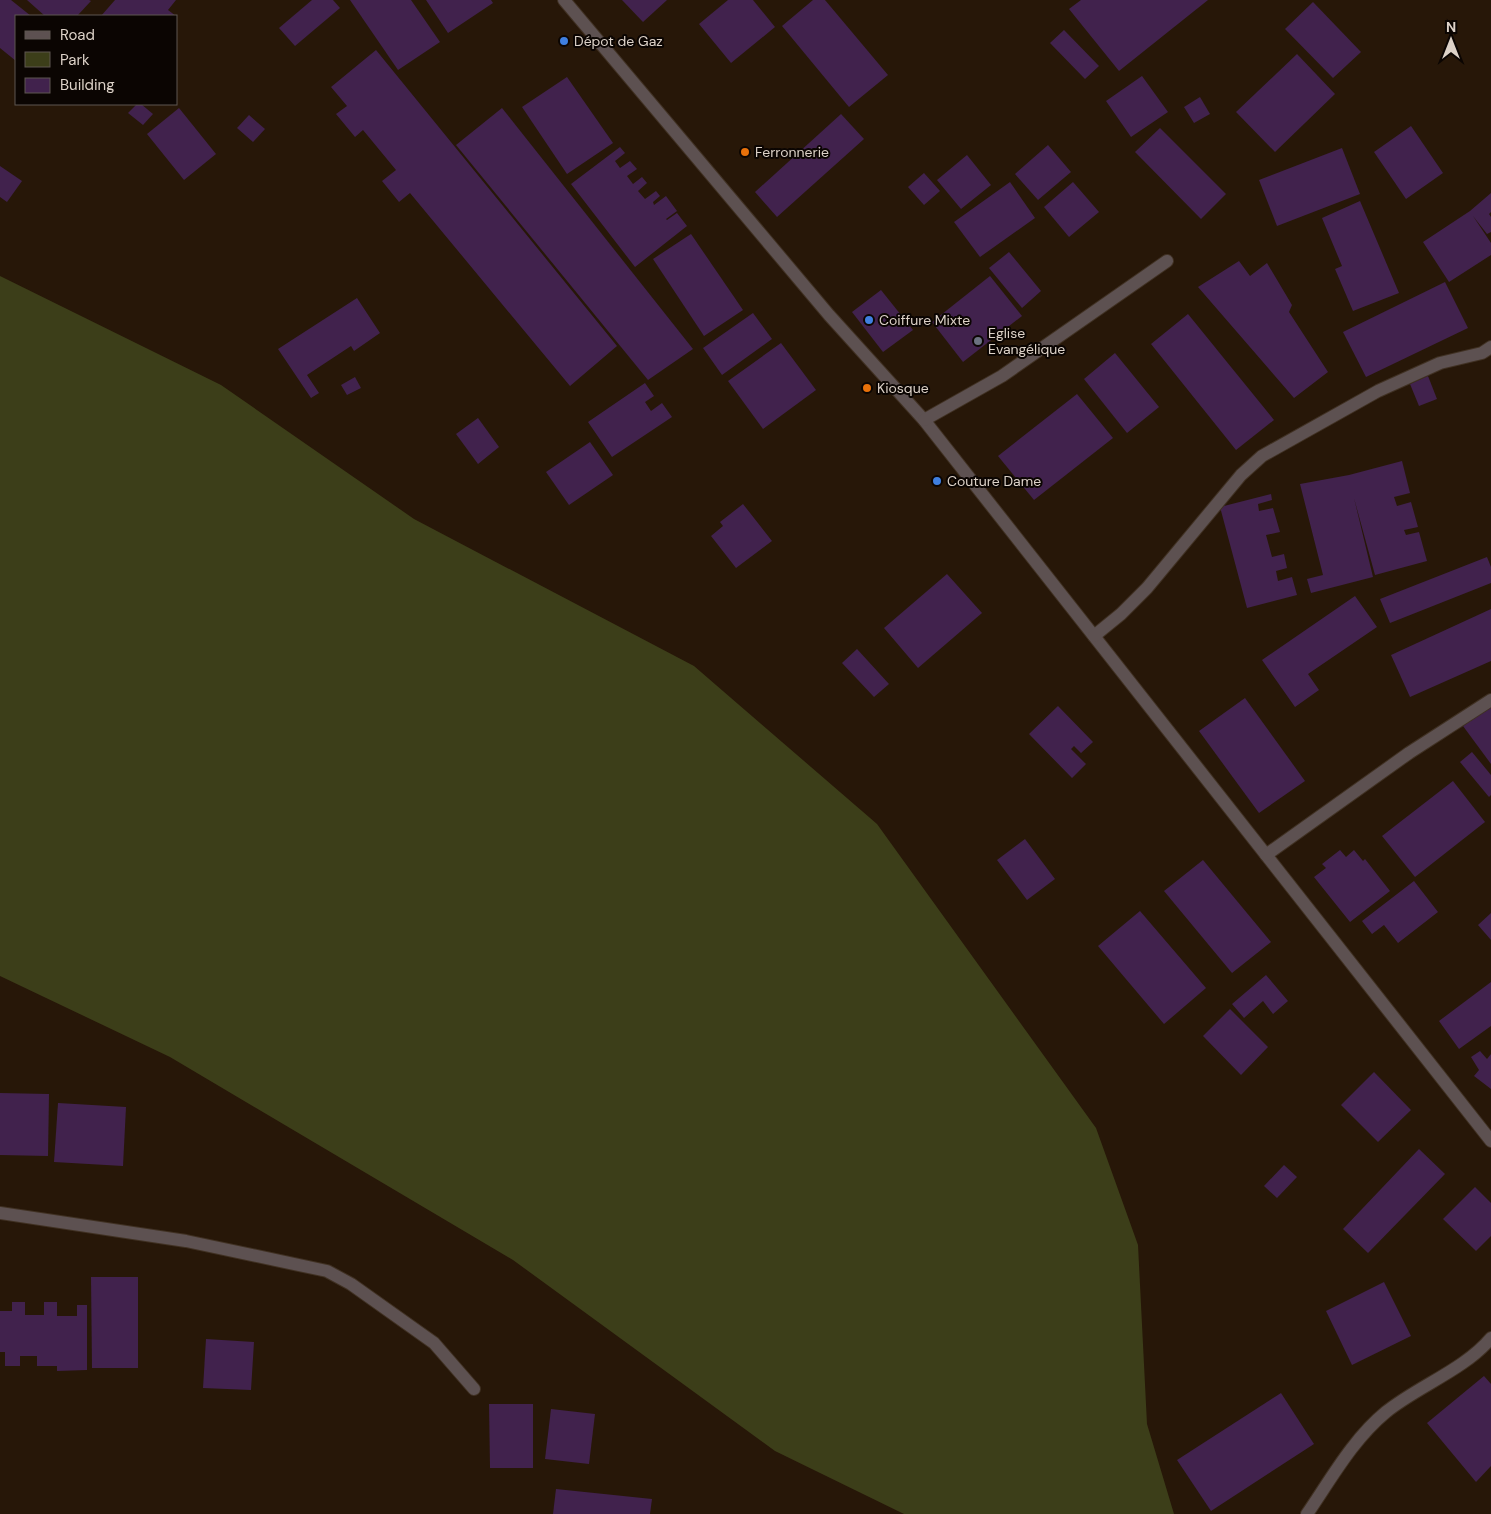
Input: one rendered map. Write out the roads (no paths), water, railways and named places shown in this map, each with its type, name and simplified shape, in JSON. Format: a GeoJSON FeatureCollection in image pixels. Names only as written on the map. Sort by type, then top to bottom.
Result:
{"type":"FeatureCollection","features":[{"type":"Feature","properties":{"kind":"street"},"geometry":{"type":"LineString","coordinates":[[564,0],[829,315],[924,420],[1491,1141]]}},
{"type":"Feature","properties":{"kind":"street"},"geometry":{"type":"LineString","coordinates":[[924,420],[1002,376],[1167,261]]}},
{"type":"Feature","properties":{"kind":"street"},"geometry":{"type":"LineString","coordinates":[[1094,636],[1121,614],[1147,588],[1241,475],[1262,456],[1378,391],[1440,363],[1482,353],[1491,347]]}},
{"type":"Feature","properties":{"kind":"street"},"geometry":{"type":"LineString","coordinates":[[1266,855],[1409,753],[1491,700]]}},
{"type":"Feature","properties":{"kind":"street"},"geometry":{"type":"LineString","coordinates":[[0,1212],[186,1241],[327,1271],[351,1284],[434,1344],[474,1389]]}},
{"type":"Feature","properties":{"kind":"street"},"geometry":{"type":"LineString","coordinates":[[1307,1514],[1369,1427],[1386,1412],[1424,1385],[1463,1362],[1491,1338]]}},
{"type":"Feature","properties":{"kind":"place","name":"Dépot de Gaz"},"geometry":{"type":"Point","coordinates":[564,41]}},
{"type":"Feature","properties":{"kind":"place","name":"Ferronnerie"},"geometry":{"type":"Point","coordinates":[745,152]}},
{"type":"Feature","properties":{"kind":"place","name":"Coiffure Mixte"},"geometry":{"type":"Point","coordinates":[869,320]}},
{"type":"Feature","properties":{"kind":"place","name":"Eglise Evangélique"},"geometry":{"type":"Point","coordinates":[978,341]}},
{"type":"Feature","properties":{"kind":"place","name":"Kiosque"},"geometry":{"type":"Point","coordinates":[867,388]}},
{"type":"Feature","properties":{"kind":"place","name":"Couture Dame"},"geometry":{"type":"Point","coordinates":[937,481]}}]}
